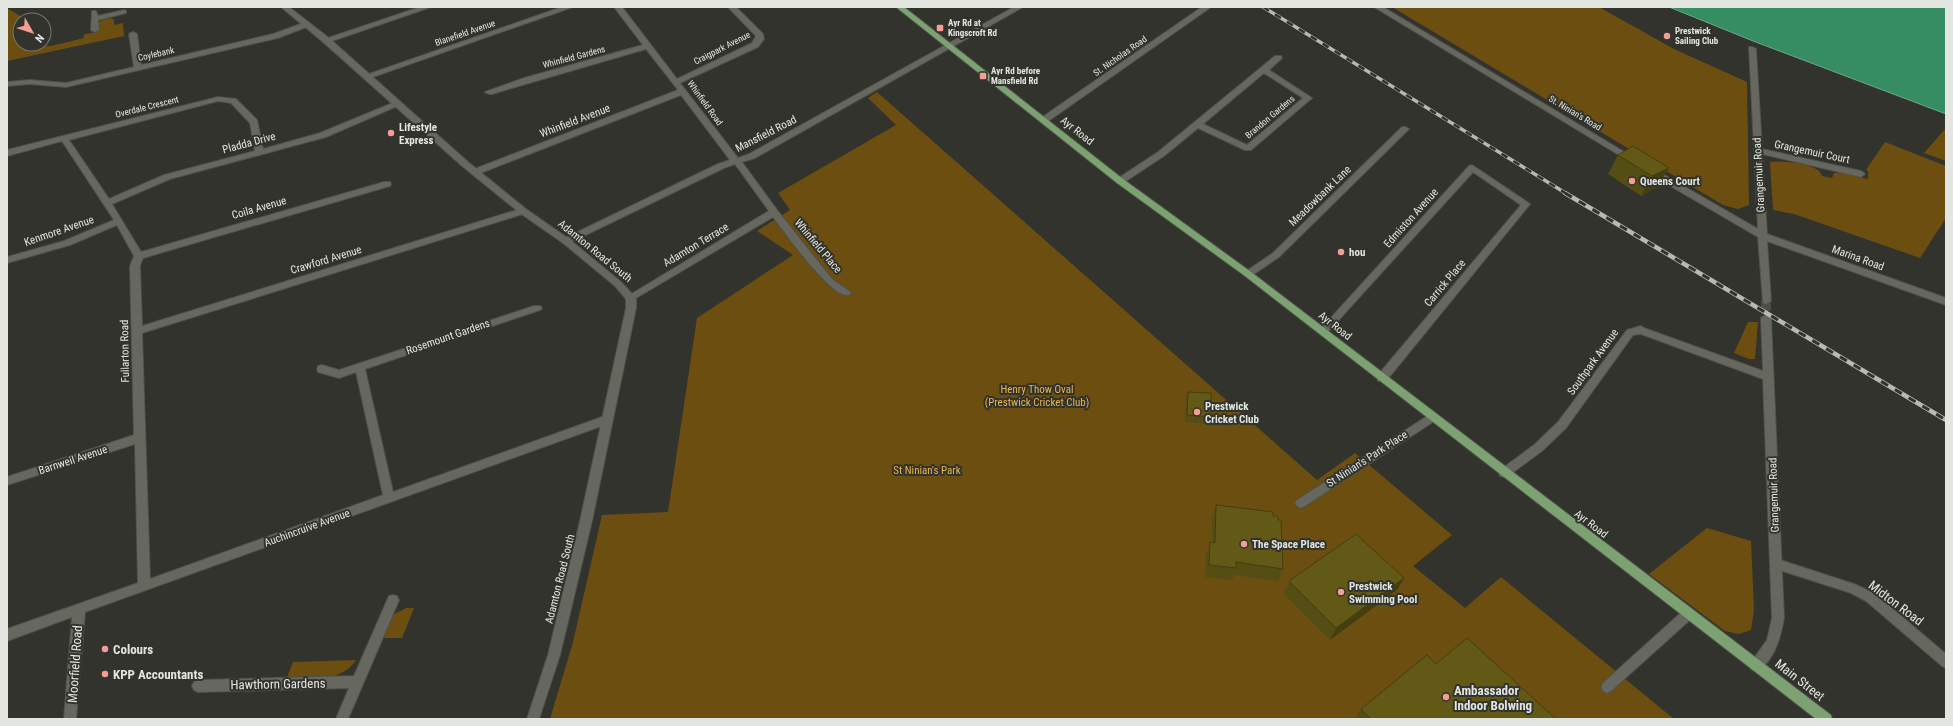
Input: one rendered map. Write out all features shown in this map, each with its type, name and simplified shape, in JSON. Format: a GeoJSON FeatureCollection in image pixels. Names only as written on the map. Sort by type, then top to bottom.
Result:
{"type":"FeatureCollection","features":[{"type":"Feature","properties":{"kind":"main road","name":"Ayr Road"},"geometry":{"type":"LineString","coordinates":[[900,7],[1120,181],[1248,274],[1504,473],[1755,665]]}},
{"type":"Feature","properties":{"kind":"main road","name":"Main Street"},"geometry":{"type":"LineString","coordinates":[[1755,665],[1826,719]]}},
{"type":"Feature","properties":{"kind":"street","name":"Adamton Road South"},"geometry":{"type":"LineString","coordinates":[[285,7],[326,40],[475,172],[523,211],[566,241],[618,284],[631,298],[631,308],[606,420],[586,521],[554,655],[533,719]]}},
{"type":"Feature","properties":{"kind":"street"},"geometry":{"type":"LineString","coordinates":[[326,40],[427,7]]}},
{"type":"Feature","properties":{"kind":"street","name":"Blanefield Avenue"},"geometry":{"type":"LineString","coordinates":[[367,76],[568,7]]}},
{"type":"Feature","properties":{"kind":"street","name":"Whinfield Road"},"geometry":{"type":"LineString","coordinates":[[618,7],[736,161],[742,166],[774,212]]}},
{"type":"Feature","properties":{"kind":"street","name":"Craigpark Avenue"},"geometry":{"type":"LineString","coordinates":[[676,82],[755,45],[758,41],[760,36],[732,7]]}},
{"type":"Feature","properties":{"kind":"street","name":"Mansfield Road"},"geometry":{"type":"LineString","coordinates":[[566,241],[721,166],[752,156],[948,45],[1019,7]]}},
{"type":"Feature","properties":{"kind":"street","name":"St. Nicholas Road"},"geometry":{"type":"LineString","coordinates":[[1044,120],[1207,7]]}},
{"type":"Feature","properties":{"kind":"street","name":"St. Ninian's Road"},"geometry":{"type":"LineString","coordinates":[[1378,7],[1762,236]]}},
{"type":"Feature","properties":{"kind":"street"},"geometry":{"type":"LineString","coordinates":[[95,30],[94,15],[123,9],[124,20]]}},
{"type":"Feature","properties":{"kind":"street","name":"Coylebank"},"geometry":{"type":"LineString","coordinates":[[7,84],[32,81],[52,85],[66,85],[275,36],[306,24]]}},
{"type":"Feature","properties":{"kind":"street"},"geometry":{"type":"LineString","coordinates":[[133,34],[138,68]]}},
{"type":"Feature","properties":{"kind":"street","name":"Whinfield Gardens"},"geometry":{"type":"LineString","coordinates":[[489,92],[506,91],[649,46]]}},
{"type":"Feature","properties":{"kind":"street","name":"Grangemuir Road"},"geometry":{"type":"LineString","coordinates":[[1752,49],[1766,301]]}},
{"type":"Feature","properties":{"kind":"street"},"geometry":{"type":"LineString","coordinates":[[1120,181],[1161,154],[1278,58]]}},
{"type":"Feature","properties":{"kind":"street","name":"Brandon Gardens"},"geometry":{"type":"LineString","coordinates":[[1197,124],[1248,148],[1308,98],[1264,70]]}},
{"type":"Feature","properties":{"kind":"street","name":"Whinfield Avenue"},"geometry":{"type":"LineString","coordinates":[[475,172],[683,91]]}},
{"type":"Feature","properties":{"kind":"street","name":"Overdale Crescent"},"geometry":{"type":"LineString","coordinates":[[7,152],[218,99],[228,99],[233,101],[254,122],[259,152]]}},
{"type":"Feature","properties":{"kind":"street","name":"Pladda Drive"},"geometry":{"type":"LineString","coordinates":[[106,203],[167,177],[323,135],[398,104]]}},
{"type":"Feature","properties":{"kind":"street","name":"Meadowbank Lane"},"geometry":{"type":"LineString","coordinates":[[1248,274],[1276,255],[1405,129]]}},
{"type":"Feature","properties":{"kind":"street"},"geometry":{"type":"LineString","coordinates":[[64,138],[119,221],[139,256]]}},
{"type":"Feature","properties":{"kind":"street","name":"Grangemuir Court"},"geometry":{"type":"LineString","coordinates":[[1758,151],[1861,174]]}},
{"type":"Feature","properties":{"kind":"street","name":"Edmiston Avenue"},"geometry":{"type":"LineString","coordinates":[[1323,332],[1472,168],[1526,204]]}},
{"type":"Feature","properties":{"kind":"street","name":"Coila Avenue"},"geometry":{"type":"LineString","coordinates":[[139,256],[387,184]]}},
{"type":"Feature","properties":{"kind":"street","name":"Carrick Place"},"geometry":{"type":"LineString","coordinates":[[1382,378],[1526,204]]}},
{"type":"Feature","properties":{"kind":"street","name":"Crawford Avenue"},"geometry":{"type":"LineString","coordinates":[[136,331],[523,211]]}},
{"type":"Feature","properties":{"kind":"street","name":"Whinfield Place"},"geometry":{"type":"LineString","coordinates":[[774,212],[829,281],[846,293]]}},
{"type":"Feature","properties":{"kind":"street","name":"Adamton Terrace"},"geometry":{"type":"LineString","coordinates":[[631,298],[774,212]]}},
{"type":"Feature","properties":{"kind":"street","name":"Kenmore Avenue"},"geometry":{"type":"LineString","coordinates":[[7,260],[67,243],[119,221]]}},
{"type":"Feature","properties":{"kind":"street","name":"Marina Road"},"geometry":{"type":"LineString","coordinates":[[1762,236],[1946,302]]}},
{"type":"Feature","properties":{"kind":"street","name":"Fullarton Road"},"geometry":{"type":"LineString","coordinates":[[139,256],[135,266],[144,587]]}},
{"type":"Feature","properties":{"kind":"street","name":"Rosemount Gardens"},"geometry":{"type":"LineString","coordinates":[[322,369],[339,374],[537,308]]}},
{"type":"Feature","properties":{"kind":"street","name":"Grangemuir Road"},"geometry":{"type":"LineString","coordinates":[[1755,665],[1770,649],[1775,638],[1778,618],[1766,318]]}},
{"type":"Feature","properties":{"kind":"street","name":"Southpark Avenue"},"geometry":{"type":"LineString","coordinates":[[1504,473],[1538,448],[1562,425],[1630,332],[1641,330],[1769,377]]}},
{"type":"Feature","properties":{"kind":"street"},"geometry":{"type":"LineString","coordinates":[[360,367],[389,498]]}},
{"type":"Feature","properties":{"kind":"street","name":"St Ninian's Park Place"},"geometry":{"type":"LineString","coordinates":[[1302,503],[1432,417]]}},
{"type":"Feature","properties":{"kind":"street","name":"Auchincruive Avenue"},"geometry":{"type":"LineString","coordinates":[[7,635],[606,420]]}},
{"type":"Feature","properties":{"kind":"street","name":"Barnweil Avenue"},"geometry":{"type":"LineString","coordinates":[[7,481],[139,438]]}},
{"type":"Feature","properties":{"kind":"street","name":"Midton Road"},"geometry":{"type":"LineString","coordinates":[[1777,564],[1854,589],[1870,597],[1946,662]]}},
{"type":"Feature","properties":{"kind":"street"},"geometry":{"type":"LineString","coordinates":[[342,719],[393,600]]}},
{"type":"Feature","properties":{"kind":"street","name":"Moorfield Road"},"geometry":{"type":"LineString","coordinates":[[70,719],[79,610]]}},
{"type":"Feature","properties":{"kind":"street"},"geometry":{"type":"LineString","coordinates":[[1607,687],[1688,614]]}},
{"type":"Feature","properties":{"kind":"street","name":"Hawthorn Gardens"},"geometry":{"type":"LineString","coordinates":[[198,686],[357,682]]}},
{"type":"Feature","properties":{"kind":"green space"},"geometry":{"type":"Polygon","coordinates":[[[1392,7],[1599,7],[1674,49],[1747,82],[1749,205],[1738,209],[1723,205],[1392,7]]]}},
{"type":"Feature","properties":{"kind":"green space"},"geometry":{"type":"Polygon","coordinates":[[[7,8],[14,12],[12,12],[12,52],[49,52],[7,61],[7,8]]]}},
{"type":"Feature","properties":{"kind":"green space"},"geometry":{"type":"Polygon","coordinates":[[[111,18],[114,20],[114,25],[123,23],[124,36],[52,51],[52,46],[84,38],[83,35],[99,31],[97,23],[104,19],[111,18]]]}},
{"type":"Feature","properties":{"kind":"green space","name":"St Ninian's Park"},"geometry":{"type":"Polygon","coordinates":[[[877,92],[1317,480],[1355,453],[1452,535],[1413,566],[1465,608],[1501,577],[1674,719],[550,719],[573,642],[602,515],[668,512],[697,318],[793,255],[757,231],[790,210],[778,193],[896,125],[868,98],[877,92]]]}},
{"type":"Feature","properties":{"kind":"green space"},"geometry":{"type":"Polygon","coordinates":[[[1946,128],[1946,161],[1924,153],[1946,128]]]}},
{"type":"Feature","properties":{"kind":"green space"},"geometry":{"type":"Polygon","coordinates":[[[1885,142],[1946,166],[1946,218],[1920,258],[1794,214],[1773,210],[1770,162],[1791,162],[1808,165],[1815,168],[1822,176],[1832,178],[1834,173],[1841,173],[1868,179],[1868,171],[1866,170],[1885,142]]]}},
{"type":"Feature","properties":{"kind":"green space"},"geometry":{"type":"Polygon","coordinates":[[[1748,322],[1758,322],[1755,359],[1749,359],[1734,353],[1748,322]]]}},
{"type":"Feature","properties":{"kind":"green space"},"geometry":{"type":"Polygon","coordinates":[[[1707,528],[1751,541],[1754,610],[1751,630],[1739,634],[1725,631],[1649,574],[1707,528]]]}},
{"type":"Feature","properties":{"kind":"green space"},"geometry":{"type":"Polygon","coordinates":[[[406,608],[414,608],[402,638],[383,638],[391,616],[406,608]]]}},
{"type":"Feature","properties":{"kind":"green space"},"geometry":{"type":"Polygon","coordinates":[[[356,660],[342,673],[334,676],[315,679],[286,680],[293,662],[356,660]]]}},
{"type":"Feature","properties":{"kind":"shaded area"},"geometry":{"type":"Polygon","coordinates":[[[1669,7],[1946,7],[1946,114],[1753,41],[1669,7]]]}},
{"type":"Feature","properties":{"kind":"building"},"geometry":{"type":"Polygon","coordinates":[[[1633,146],[1669,168],[1652,176],[1618,155],[1633,146]]]}},
{"type":"Feature","properties":{"kind":"building","name":"Prestwick Cricket Club"},"geometry":{"type":"Polygon","coordinates":[[[1188,392],[1211,393],[1211,417],[1187,415],[1188,392]]]}},
{"type":"Feature","properties":{"kind":"building","name":"The Space Place"},"geometry":{"type":"Polygon","coordinates":[[[1216,505],[1273,512],[1273,516],[1278,516],[1278,520],[1281,520],[1283,569],[1236,562],[1236,568],[1209,565],[1210,542],[1215,543],[1216,505]]]}},
{"type":"Feature","properties":{"kind":"building","name":"Prestwick Swimming Pool"},"geometry":{"type":"Polygon","coordinates":[[[1356,534],[1404,578],[1336,628],[1289,581],[1356,534]]]}},
{"type":"Feature","properties":{"kind":"building","name":"Ambassador Indoor Bolwing"},"geometry":{"type":"Polygon","coordinates":[[[1467,638],[1556,719],[1371,719],[1361,709],[1427,655],[1436,664],[1467,638]]]}},
{"type":"Feature","properties":{"kind":"tunnel"},"geometry":{"type":"LineString","coordinates":[[1766,301],[1766,318]]}},
{"type":"Feature","properties":{"kind":"railway"},"geometry":{"type":"LineString","coordinates":[[1263,7],[1567,194]]}},
{"type":"Feature","properties":{"kind":"railway"},"geometry":{"type":"LineString","coordinates":[[1565,193],[1946,420]]}},
{"type":"Feature","properties":{"kind":"place","name":"Ayr Rd at Kingscroft Rd"},"geometry":{"type":"Point","coordinates":[940,28]}},
{"type":"Feature","properties":{"kind":"place","name":"Prestwick Sailing Club"},"geometry":{"type":"Point","coordinates":[1667,36]}},
{"type":"Feature","properties":{"kind":"place","name":"Ayr Rd before Mansfield Rd"},"geometry":{"type":"Point","coordinates":[983,76]}},
{"type":"Feature","properties":{"kind":"place","name":"Lifestyle Express"},"geometry":{"type":"Point","coordinates":[391,133]}},
{"type":"Feature","properties":{"kind":"place","name":"Queens Court"},"geometry":{"type":"Point","coordinates":[1632,181]}},
{"type":"Feature","properties":{"kind":"place","name":"hou"},"geometry":{"type":"Point","coordinates":[1341,252]}},
{"type":"Feature","properties":{"kind":"place","name":"Prestwick Cricket Club"},"geometry":{"type":"Point","coordinates":[1197,412]}},
{"type":"Feature","properties":{"kind":"place","name":"The Space Place"},"geometry":{"type":"Point","coordinates":[1244,544]}},
{"type":"Feature","properties":{"kind":"place","name":"Prestwick Swimming Pool"},"geometry":{"type":"Point","coordinates":[1341,592]}},
{"type":"Feature","properties":{"kind":"place","name":"Colours"},"geometry":{"type":"Point","coordinates":[105,649]}},
{"type":"Feature","properties":{"kind":"place","name":"KPP Accountants"},"geometry":{"type":"Point","coordinates":[105,674]}},
{"type":"Feature","properties":{"kind":"place","name":"Ambassador Indoor Bolwing"},"geometry":{"type":"Point","coordinates":[1446,697]}},
{"type":"Feature","properties":{"kind":"park label","name":"Henry Thow Oval (Prestwick Cricket Club)"},"geometry":{"type":"Point","coordinates":[1037,395]}}]}
